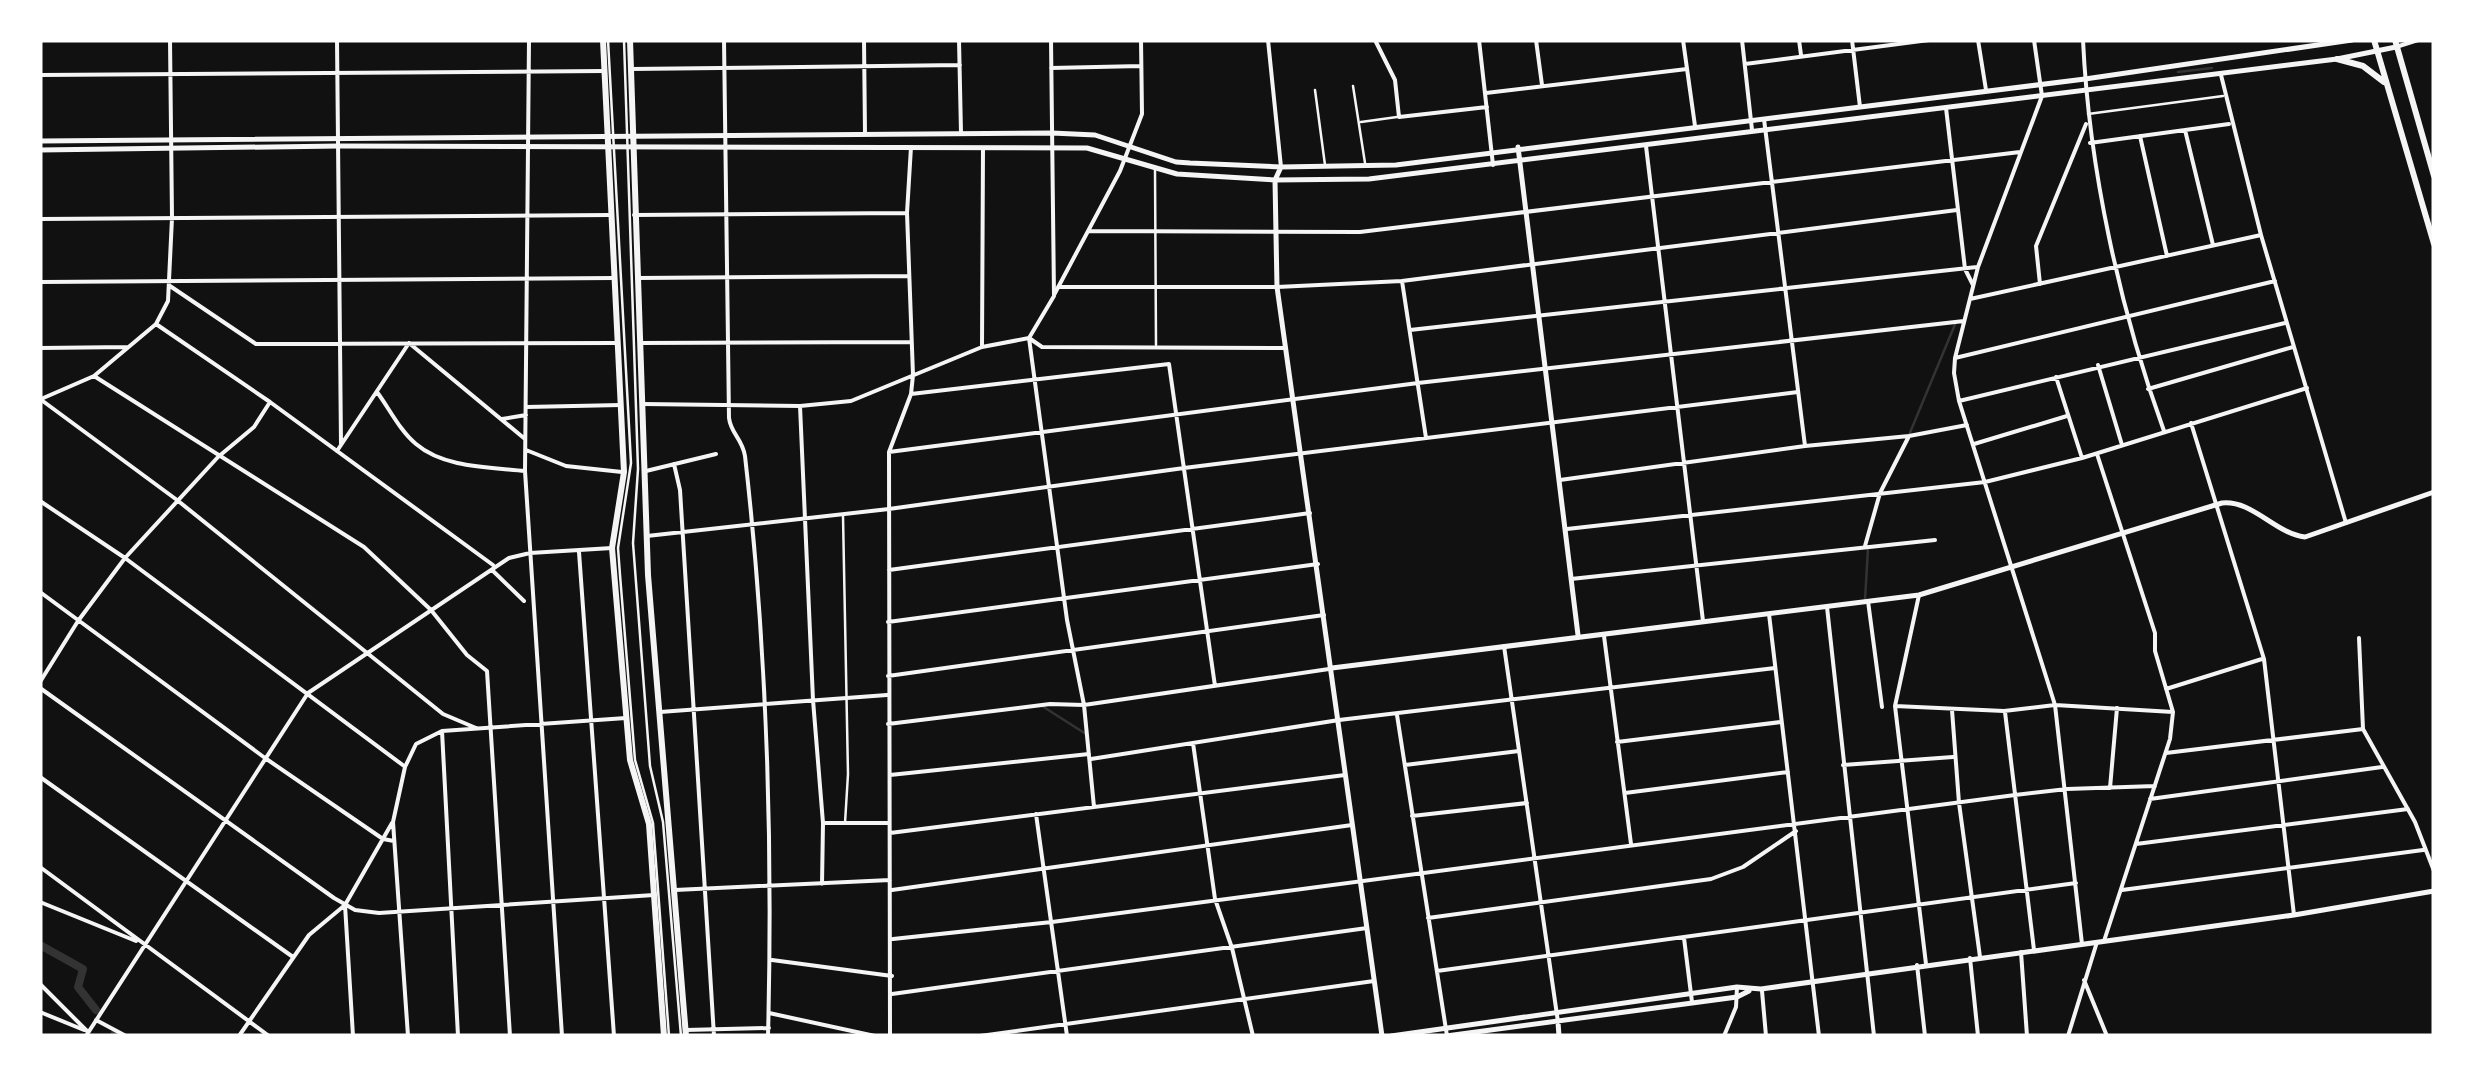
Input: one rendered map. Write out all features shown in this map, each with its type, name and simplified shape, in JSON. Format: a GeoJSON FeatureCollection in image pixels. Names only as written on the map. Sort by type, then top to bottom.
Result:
{"type":"FeatureCollection","features":[{"type":"Feature","properties":{"kind":"main road"},"geometry":{"type":"LineString","coordinates":[[605,40],[624,472],[612,548],[630,760],[649,824],[666,1036]]}},
{"type":"Feature","properties":{"kind":"main road"},"geometry":{"type":"LineString","coordinates":[[627,40],[647,536],[684,1034]]}},
{"type":"Feature","properties":{"kind":"main road"},"geometry":{"type":"LineString","coordinates":[[2374,40],[2434,244]]}},
{"type":"Feature","properties":{"kind":"main road"},"geometry":{"type":"LineString","coordinates":[[2396,43],[2434,176]]}},
{"type":"Feature","properties":{"kind":"main road"},"geometry":{"type":"LineString","coordinates":[[2337,59],[2363,66],[2386,84]]}},
{"type":"Feature","properties":{"kind":"street"},"geometry":{"type":"LineString","coordinates":[[40,399],[94,376],[156,324],[168,302],[172,218],[170,40]]}},
{"type":"Feature","properties":{"kind":"street"},"geometry":{"type":"LineString","coordinates":[[337,40],[341,444]]}},
{"type":"Feature","properties":{"kind":"street"},"geometry":{"type":"LineString","coordinates":[[529,40],[524,471],[562,1036]]}},
{"type":"Feature","properties":{"kind":"street"},"geometry":{"type":"LineString","coordinates":[[724,40],[728,405],[730,425],[742,442],[753,524],[767,704],[771,886],[768,1036]]}},
{"type":"Feature","properties":{"kind":"street"},"geometry":{"type":"LineString","coordinates":[[864,40],[864,134]]}},
{"type":"Feature","properties":{"kind":"street"},"geometry":{"type":"LineString","coordinates":[[960,40],[961,133]]}},
{"type":"Feature","properties":{"kind":"street"},"geometry":{"type":"LineString","coordinates":[[1051,40],[1054,296]]}},
{"type":"Feature","properties":{"kind":"street"},"geometry":{"type":"LineString","coordinates":[[1094,807],[1084,705],[1064,599],[1029,338],[1131,145],[1142,114],[1141,40]]}},
{"type":"Feature","properties":{"kind":"street"},"geometry":{"type":"LineString","coordinates":[[1268,40],[1281,166],[1275,180],[1277,287],[1382,1036]]}},
{"type":"Feature","properties":{"kind":"street"},"geometry":{"type":"LineString","coordinates":[[1375,40],[1395,80],[1399,117],[1487,107]]}},
{"type":"Feature","properties":{"kind":"street"},"geometry":{"type":"LineString","coordinates":[[1479,40],[1493,164]]}},
{"type":"Feature","properties":{"kind":"street"},"geometry":{"type":"LineString","coordinates":[[1536,40],[1542,86]]}},
{"type":"Feature","properties":{"kind":"street"},"geometry":{"type":"LineString","coordinates":[[1683,40],[1696,126]]}},
{"type":"Feature","properties":{"kind":"street"},"geometry":{"type":"LineString","coordinates":[[1742,40],[1753,132]]}},
{"type":"Feature","properties":{"kind":"street"},"geometry":{"type":"LineString","coordinates":[[1800,40],[1801,56]]}},
{"type":"Feature","properties":{"kind":"street"},"geometry":{"type":"LineString","coordinates":[[1852,40],[1860,106]]}},
{"type":"Feature","properties":{"kind":"street"},"geometry":{"type":"LineString","coordinates":[[1745,64],[1929,40]]}},
{"type":"Feature","properties":{"kind":"street"},"geometry":{"type":"LineString","coordinates":[[1978,40],[1986,90]]}},
{"type":"Feature","properties":{"kind":"street"},"geometry":{"type":"LineString","coordinates":[[2034,40],[2042,96],[1978,267],[1954,373],[1966,425],[2055,705],[2082,944]]}},
{"type":"Feature","properties":{"kind":"street"},"geometry":{"type":"LineString","coordinates":[[2083,40],[2090,143],[2148,389],[2164,431]]}},
{"type":"Feature","properties":{"kind":"street"},"geometry":{"type":"LineString","coordinates":[[40,140],[1052,133],[1095,135],[1176,162],[1396,165],[2085,78],[2352,40]]}},
{"type":"Feature","properties":{"kind":"street"},"geometry":{"type":"LineString","coordinates":[[40,150],[339,146],[1086,148],[1155,168],[1203,176],[1369,180],[2337,59],[2418,40]]}},
{"type":"Feature","properties":{"kind":"street"},"geometry":{"type":"LineString","coordinates":[[631,69],[960,65]]}},
{"type":"Feature","properties":{"kind":"street"},"geometry":{"type":"LineString","coordinates":[[1051,68],[1142,66]]}},
{"type":"Feature","properties":{"kind":"street"},"geometry":{"type":"LineString","coordinates":[[1486,93],[1687,69]]}},
{"type":"Feature","properties":{"kind":"street"},"geometry":{"type":"LineString","coordinates":[[40,74],[604,71]]}},
{"type":"Feature","properties":{"kind":"street"},"geometry":{"type":"LineString","coordinates":[[2220,73],[2230,123],[2346,523]]}},
{"type":"Feature","properties":{"kind":"street"},"geometry":{"type":"LineString","coordinates":[[1946,108],[1956,210],[1965,269],[1973,285]]}},
{"type":"Feature","properties":{"kind":"street"},"geometry":{"type":"LineString","coordinates":[[2040,284],[2036,246],[2088,117]]}},
{"type":"Feature","properties":{"kind":"street"},"geometry":{"type":"LineString","coordinates":[[1764,119],[1804,446]]}},
{"type":"Feature","properties":{"kind":"street"},"geometry":{"type":"LineString","coordinates":[[2090,143],[2230,123]]}},
{"type":"Feature","properties":{"kind":"street"},"geometry":{"type":"LineString","coordinates":[[2185,130],[2213,246]]}},
{"type":"Feature","properties":{"kind":"street"},"geometry":{"type":"LineString","coordinates":[[2140,136],[2167,256]]}},
{"type":"Feature","properties":{"kind":"street"},"geometry":{"type":"LineString","coordinates":[[1646,146],[1704,621]]}},
{"type":"Feature","properties":{"kind":"street"},"geometry":{"type":"LineString","coordinates":[[890,1036],[889,452],[911,394],[913,376],[907,214],[911,147]]}},
{"type":"Feature","properties":{"kind":"street"},"geometry":{"type":"LineString","coordinates":[[1518,147],[1578,636]]}},
{"type":"Feature","properties":{"kind":"street"},"geometry":{"type":"LineString","coordinates":[[982,148],[982,347]]}},
{"type":"Feature","properties":{"kind":"street"},"geometry":{"type":"LineString","coordinates":[[1088,230],[1360,232],[2020,152]]}},
{"type":"Feature","properties":{"kind":"street"},"geometry":{"type":"LineString","coordinates":[[1058,287],[1277,287],[1402,281],[1956,210]]}},
{"type":"Feature","properties":{"kind":"street"},"geometry":{"type":"LineString","coordinates":[[634,215],[907,214]]}},
{"type":"Feature","properties":{"kind":"street"},"geometry":{"type":"LineString","coordinates":[[40,218],[611,215]]}},
{"type":"Feature","properties":{"kind":"street"},"geometry":{"type":"LineString","coordinates":[[1970,299],[2262,235]]}},
{"type":"Feature","properties":{"kind":"street"},"geometry":{"type":"LineString","coordinates":[[1410,330],[1978,267]]}},
{"type":"Feature","properties":{"kind":"street"},"geometry":{"type":"LineString","coordinates":[[638,278],[908,276]]}},
{"type":"Feature","properties":{"kind":"street"},"geometry":{"type":"LineString","coordinates":[[40,282],[614,278]]}},
{"type":"Feature","properties":{"kind":"street"},"geometry":{"type":"LineString","coordinates":[[1955,358],[2275,280]]}},
{"type":"Feature","properties":{"kind":"street"},"geometry":{"type":"LineString","coordinates":[[1402,281],[1426,438]]}},
{"type":"Feature","properties":{"kind":"street"},"geometry":{"type":"LineString","coordinates":[[170,284],[256,344],[618,343]]}},
{"type":"Feature","properties":{"kind":"street"},"geometry":{"type":"LineString","coordinates":[[889,452],[1418,383],[1964,321]]}},
{"type":"Feature","properties":{"kind":"street"},"geometry":{"type":"LineString","coordinates":[[1959,401],[2287,322]]}},
{"type":"Feature","properties":{"kind":"street"},"geometry":{"type":"LineString","coordinates":[[156,324],[270,402],[493,568],[524,600]]}},
{"type":"Feature","properties":{"kind":"street"},"geometry":{"type":"LineString","coordinates":[[643,404],[800,406],[851,402],[982,347],[1029,338],[1042,347],[1285,348]]}},
{"type":"Feature","properties":{"kind":"street"},"geometry":{"type":"LineString","coordinates":[[640,343],[910,342]]}},
{"type":"Feature","properties":{"kind":"street"},"geometry":{"type":"LineString","coordinates":[[336,451],[409,344]]}},
{"type":"Feature","properties":{"kind":"street"},"geometry":{"type":"LineString","coordinates":[[409,344],[526,439]]}},
{"type":"Feature","properties":{"kind":"street"},"geometry":{"type":"LineString","coordinates":[[2148,389],[2294,346]]}},
{"type":"Feature","properties":{"kind":"street"},"geometry":{"type":"LineString","coordinates":[[40,348],[128,347]]}},
{"type":"Feature","properties":{"kind":"street"},"geometry":{"type":"LineString","coordinates":[[911,394],[1169,364],[1215,686]]}},
{"type":"Feature","properties":{"kind":"street"},"geometry":{"type":"LineString","coordinates":[[2098,365],[2122,445]]}},
{"type":"Feature","properties":{"kind":"street"},"geometry":{"type":"LineString","coordinates":[[94,376],[364,547],[432,610],[456,642],[487,671],[510,1036]]}},
{"type":"Feature","properties":{"kind":"street"},"geometry":{"type":"LineString","coordinates":[[2056,376],[2082,458]]}},
{"type":"Feature","properties":{"kind":"street"},"geometry":{"type":"LineString","coordinates":[[1566,529],[1985,482],[2082,458],[2307,388]]}},
{"type":"Feature","properties":{"kind":"street"},"geometry":{"type":"LineString","coordinates":[[377,392],[411,440],[434,456],[524,471]]}},
{"type":"Feature","properties":{"kind":"street"},"geometry":{"type":"LineString","coordinates":[[647,536],[888,509],[1798,392]]}},
{"type":"Feature","properties":{"kind":"street"},"geometry":{"type":"LineString","coordinates":[[40,399],[177,500],[443,714],[476,728]]}},
{"type":"Feature","properties":{"kind":"street"},"geometry":{"type":"LineString","coordinates":[[270,402],[254,427],[218,456],[125,558],[78,621],[40,685],[346,905],[364,912],[654,894]]}},
{"type":"Feature","properties":{"kind":"street"},"geometry":{"type":"LineString","coordinates":[[526,407],[621,405]]}},
{"type":"Feature","properties":{"kind":"street"},"geometry":{"type":"LineString","coordinates":[[800,406],[823,823],[822,884]]}},
{"type":"Feature","properties":{"kind":"street"},"geometry":{"type":"LineString","coordinates":[[502,418],[526,415]]}},
{"type":"Feature","properties":{"kind":"street"},"geometry":{"type":"LineString","coordinates":[[1974,444],[2067,416]]}},
{"type":"Feature","properties":{"kind":"street"},"geometry":{"type":"LineString","coordinates":[[2191,424],[2264,659],[2294,914]]}},
{"type":"Feature","properties":{"kind":"street"},"geometry":{"type":"LineString","coordinates":[[1560,480],[1804,446],[1909,436],[1966,425]]}},
{"type":"Feature","properties":{"kind":"street"},"geometry":{"type":"LineString","coordinates":[[1865,546],[1880,493],[1909,436]]}},
{"type":"Feature","properties":{"kind":"street"},"geometry":{"type":"LineString","coordinates":[[526,450],[566,466],[624,472]]}},
{"type":"Feature","properties":{"kind":"street"},"geometry":{"type":"LineString","coordinates":[[2068,1036],[2084,978],[2122,890],[2166,752],[2173,712],[2155,651],[2155,633],[2097,453]]}},
{"type":"Feature","properties":{"kind":"street"},"geometry":{"type":"LineString","coordinates":[[646,471],[716,454]]}},
{"type":"Feature","properties":{"kind":"street"},"geometry":{"type":"LineString","coordinates":[[674,464],[680,490],[714,1033]]}},
{"type":"Feature","properties":{"kind":"street"},"geometry":{"type":"LineString","coordinates":[[888,724],[1050,704],[1084,705],[1332,668],[1920,595],[2215,504],[2236,503],[2301,537],[2434,492]]}},
{"type":"Feature","properties":{"kind":"street"},"geometry":{"type":"LineString","coordinates":[[40,501],[125,558],[406,767]]}},
{"type":"Feature","properties":{"kind":"street"},"geometry":{"type":"LineString","coordinates":[[888,570],[1310,512]]}},
{"type":"Feature","properties":{"kind":"street"},"geometry":{"type":"LineString","coordinates":[[1571,579],[1935,540]]}},
{"type":"Feature","properties":{"kind":"street"},"geometry":{"type":"LineString","coordinates":[[87,1034],[308,693],[509,558],[612,548]]}},
{"type":"Feature","properties":{"kind":"street"},"geometry":{"type":"LineString","coordinates":[[579,550],[614,1036]]}},
{"type":"Feature","properties":{"kind":"street"},"geometry":{"type":"LineString","coordinates":[[888,622],[1318,564]]}},
{"type":"Feature","properties":{"kind":"street"},"geometry":{"type":"LineString","coordinates":[[40,592],[265,758],[383,839],[394,841]]}},
{"type":"Feature","properties":{"kind":"street"},"geometry":{"type":"LineString","coordinates":[[1920,595],[1895,706],[1926,964]]}},
{"type":"Feature","properties":{"kind":"street"},"geometry":{"type":"LineString","coordinates":[[1868,602],[1882,708]]}},
{"type":"Feature","properties":{"kind":"street"},"geometry":{"type":"LineString","coordinates":[[1827,607],[1874,1036]]}},
{"type":"Feature","properties":{"kind":"street"},"geometry":{"type":"LineString","coordinates":[[1769,614],[1819,1036]]}},
{"type":"Feature","properties":{"kind":"street"},"geometry":{"type":"LineString","coordinates":[[888,676],[1324,615]]}},
{"type":"Feature","properties":{"kind":"street"},"geometry":{"type":"LineString","coordinates":[[1604,633],[1631,844]]}},
{"type":"Feature","properties":{"kind":"street"},"geometry":{"type":"LineString","coordinates":[[2359,638],[2363,729],[2408,809],[2434,870]]}},
{"type":"Feature","properties":{"kind":"street"},"geometry":{"type":"LineString","coordinates":[[1504,646],[1559,1036]]}},
{"type":"Feature","properties":{"kind":"street"},"geometry":{"type":"LineString","coordinates":[[2166,689],[2264,659]]}},
{"type":"Feature","properties":{"kind":"street"},"geometry":{"type":"LineString","coordinates":[[888,775],[1089,756],[1339,720],[1775,668]]}},
{"type":"Feature","properties":{"kind":"street"},"geometry":{"type":"LineString","coordinates":[[660,712],[888,695]]}},
{"type":"Feature","properties":{"kind":"street"},"geometry":{"type":"LineString","coordinates":[[1895,706],[2004,711],[2055,705],[2173,712]]}},
{"type":"Feature","properties":{"kind":"street"},"geometry":{"type":"LineString","coordinates":[[2110,788],[2117,708]]}},
{"type":"Feature","properties":{"kind":"street"},"geometry":{"type":"LineString","coordinates":[[1952,710],[1959,803],[1980,956]]}},
{"type":"Feature","properties":{"kind":"street"},"geometry":{"type":"LineString","coordinates":[[2004,711],[2034,950]]}},
{"type":"Feature","properties":{"kind":"street"},"geometry":{"type":"LineString","coordinates":[[1397,714],[1447,1036],[2434,891]]}},
{"type":"Feature","properties":{"kind":"street"},"geometry":{"type":"LineString","coordinates":[[408,1036],[393,822],[406,767],[416,744],[442,731],[626,718]]}},
{"type":"Feature","properties":{"kind":"street"},"geometry":{"type":"LineString","coordinates":[[1617,742],[1782,722]]}},
{"type":"Feature","properties":{"kind":"street"},"geometry":{"type":"LineString","coordinates":[[2166,752],[2363,729]]}},
{"type":"Feature","properties":{"kind":"street"},"geometry":{"type":"LineString","coordinates":[[442,731],[458,1036]]}},
{"type":"Feature","properties":{"kind":"street"},"geometry":{"type":"LineString","coordinates":[[1193,743],[1215,899],[1232,948],[1252,1036]]}},
{"type":"Feature","properties":{"kind":"street"},"geometry":{"type":"LineString","coordinates":[[1405,765],[1520,751]]}},
{"type":"Feature","properties":{"kind":"street"},"geometry":{"type":"LineString","coordinates":[[1844,765],[1956,757]]}},
{"type":"Feature","properties":{"kind":"street"},"geometry":{"type":"LineString","coordinates":[[2150,799],[2382,768]]}},
{"type":"Feature","properties":{"kind":"street"},"geometry":{"type":"LineString","coordinates":[[1625,794],[1788,772]]}},
{"type":"Feature","properties":{"kind":"street"},"geometry":{"type":"LineString","coordinates":[[890,832],[1345,775]]}},
{"type":"Feature","properties":{"kind":"street"},"geometry":{"type":"LineString","coordinates":[[40,776],[293,957]]}},
{"type":"Feature","properties":{"kind":"street"},"geometry":{"type":"LineString","coordinates":[[892,939],[1052,922],[1631,844],[1795,828],[1848,817],[2015,795],[2154,786]]}},
{"type":"Feature","properties":{"kind":"street"},"geometry":{"type":"LineString","coordinates":[[1412,816],[1528,802]]}},
{"type":"Feature","properties":{"kind":"street"},"geometry":{"type":"LineString","coordinates":[[2136,844],[2408,809]]}},
{"type":"Feature","properties":{"kind":"street"},"geometry":{"type":"LineString","coordinates":[[1036,814],[1066,1036]]}},
{"type":"Feature","properties":{"kind":"street"},"geometry":{"type":"LineString","coordinates":[[239,1036],[293,957],[326,918],[346,905],[393,822]]}},
{"type":"Feature","properties":{"kind":"street"},"geometry":{"type":"LineString","coordinates":[[823,823],[890,823]]}},
{"type":"Feature","properties":{"kind":"street"},"geometry":{"type":"LineString","coordinates":[[892,890],[1352,826]]}},
{"type":"Feature","properties":{"kind":"street"},"geometry":{"type":"LineString","coordinates":[[1428,918],[1711,878],[1743,867],[1795,828]]}},
{"type":"Feature","properties":{"kind":"street"},"geometry":{"type":"LineString","coordinates":[[2122,890],[2424,850]]}},
{"type":"Feature","properties":{"kind":"street"},"geometry":{"type":"LineString","coordinates":[[40,868],[269,1036]]}},
{"type":"Feature","properties":{"kind":"street"},"geometry":{"type":"LineString","coordinates":[[675,890],[892,880]]}},
{"type":"Feature","properties":{"kind":"street"},"geometry":{"type":"LineString","coordinates":[[1436,970],[2076,884]]}},
{"type":"Feature","properties":{"kind":"street"},"geometry":{"type":"LineString","coordinates":[[40,902],[146,944]]}},
{"type":"Feature","properties":{"kind":"street"},"geometry":{"type":"LineString","coordinates":[[346,905],[352,1036]]}},
{"type":"Feature","properties":{"kind":"street"},"geometry":{"type":"LineString","coordinates":[[106,928],[112,919]]}},
{"type":"Feature","properties":{"kind":"street"},"geometry":{"type":"LineString","coordinates":[[892,994],[1367,928]]}},
{"type":"Feature","properties":{"kind":"street"},"geometry":{"type":"LineString","coordinates":[[1684,938],[1692,1003]]}},
{"type":"Feature","properties":{"kind":"street"},"geometry":{"type":"LineString","coordinates":[[2020,952],[2028,1036]]}},
{"type":"Feature","properties":{"kind":"street"},"geometry":{"type":"LineString","coordinates":[[1970,958],[1978,1036]]}},
{"type":"Feature","properties":{"kind":"street"},"geometry":{"type":"LineString","coordinates":[[770,960],[892,976]]}},
{"type":"Feature","properties":{"kind":"street"},"geometry":{"type":"LineString","coordinates":[[1917,965],[1925,1036]]}},
{"type":"Feature","properties":{"kind":"street"},"geometry":{"type":"LineString","coordinates":[[2084,978],[2106,1036]]}},
{"type":"Feature","properties":{"kind":"street"},"geometry":{"type":"LineString","coordinates":[[980,1036],[1374,981]]}},
{"type":"Feature","properties":{"kind":"street"},"geometry":{"type":"LineString","coordinates":[[40,984],[87,1034]]}},
{"type":"Feature","properties":{"kind":"street"},"geometry":{"type":"LineString","coordinates":[[1724,1036],[1736,1007],[1736,987]]}},
{"type":"Feature","properties":{"kind":"street"},"geometry":{"type":"LineString","coordinates":[[1391,1036],[1736,987],[1752,990]]}},
{"type":"Feature","properties":{"kind":"street"},"geometry":{"type":"LineString","coordinates":[[1762,989],[1766,1036]]}},
{"type":"Feature","properties":{"kind":"street"},"geometry":{"type":"LineString","coordinates":[[40,1012],[87,1034]]}},
{"type":"Feature","properties":{"kind":"street"},"geometry":{"type":"LineString","coordinates":[[769,1013],[876,1036]]}},
{"type":"Feature","properties":{"kind":"street"},"geometry":{"type":"LineString","coordinates":[[96,1020],[126,1036]]}},
{"type":"Feature","properties":{"kind":"street"},"geometry":{"type":"LineString","coordinates":[[684,1034],[768,1028]]}},
{"type":"Feature","properties":{"kind":"lane"},"geometry":{"type":"LineString","coordinates":[[605,40],[609,138]]}},
{"type":"Feature","properties":{"kind":"lane"},"geometry":{"type":"LineString","coordinates":[[627,40],[630,137]]}},
{"type":"Feature","properties":{"kind":"lane"},"geometry":{"type":"LineString","coordinates":[[1354,86],[1365,166]]}},
{"type":"Feature","properties":{"kind":"lane"},"geometry":{"type":"LineString","coordinates":[[1316,90],[1326,167]]}},
{"type":"Feature","properties":{"kind":"lane"},"geometry":{"type":"LineString","coordinates":[[2088,117],[2225,96]]}},
{"type":"Feature","properties":{"kind":"lane"},"geometry":{"type":"LineString","coordinates":[[1359,122],[1399,117]]}},
{"type":"Feature","properties":{"kind":"lane"},"geometry":{"type":"LineString","coordinates":[[609,148],[630,463],[618,548],[619,568],[635,760],[653,823],[666,1036]]}},
{"type":"Feature","properties":{"kind":"lane"},"geometry":{"type":"LineString","coordinates":[[630,148],[638,469],[632,543],[650,766],[663,822],[684,1034]]}},
{"type":"Feature","properties":{"kind":"lane"},"geometry":{"type":"LineString","coordinates":[[1155,168],[1156,346]]}},
{"type":"Feature","properties":{"kind":"lane"},"geometry":{"type":"LineString","coordinates":[[843,514],[848,774],[844,824]]}},
{"type":"Feature","properties":{"kind":"waterway"},"geometry":{"type":"LineString","coordinates":[[2178,72],[2212,68]]}},
{"type":"Feature","properties":{"kind":"waterway"},"geometry":{"type":"LineString","coordinates":[[1909,435],[1956,322]]}},
{"type":"Feature","properties":{"kind":"waterway"},"geometry":{"type":"LineString","coordinates":[[1865,600],[1868,548]]}},
{"type":"Feature","properties":{"kind":"waterway"},"geometry":{"type":"LineString","coordinates":[[1042,706],[1086,734]]}},
{"type":"Feature","properties":{"kind":"waterway"},"geometry":{"type":"LineString","coordinates":[[40,945],[83,969],[78,987],[96,1010]]}},
{"type":"Feature","properties":{"kind":"waterway"},"geometry":{"type":"LineString","coordinates":[[115,1033],[118,1036]]}}]}
